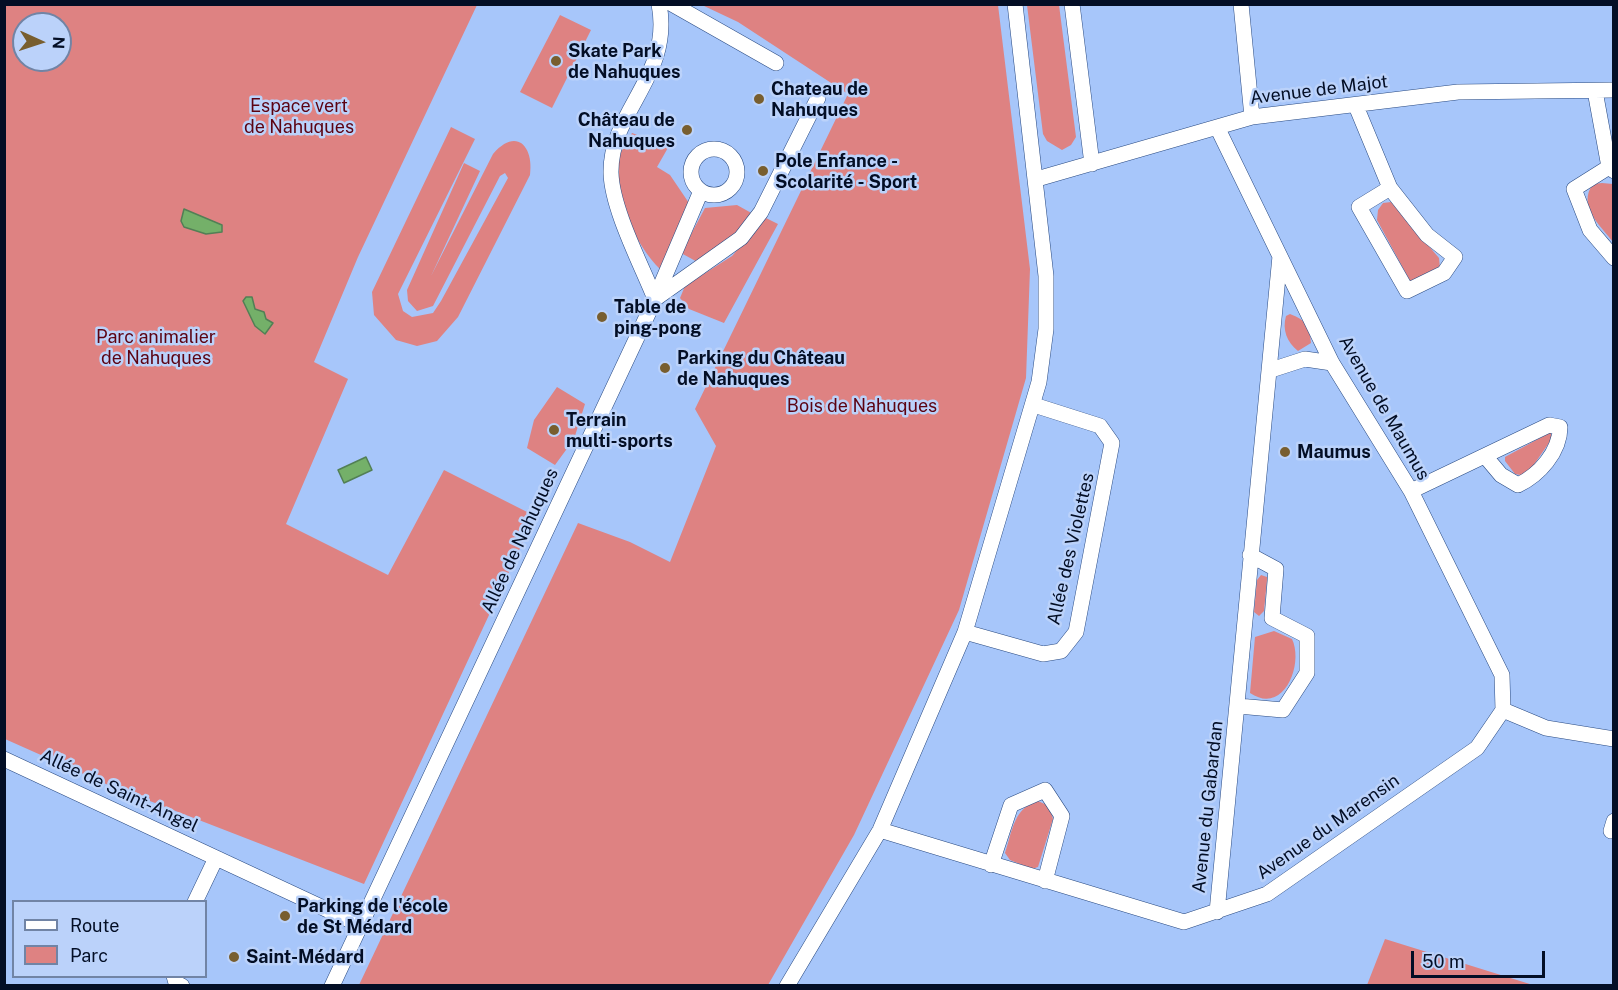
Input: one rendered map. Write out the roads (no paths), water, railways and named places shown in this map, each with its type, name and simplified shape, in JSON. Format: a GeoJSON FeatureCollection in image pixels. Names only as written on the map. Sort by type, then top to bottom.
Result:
{"type":"FeatureCollection","features":[{"type":"Feature","properties":{"kind":"street"},"geometry":{"type":"LineString","coordinates":[[659,4],[663,25],[659,54],[615,142],[611,173],[617,205],[655,299],[741,238],[761,212],[818,98]]}},
{"type":"Feature","properties":{"kind":"street"},"geometry":{"type":"LineString","coordinates":[[672,4],[776,63]]}},
{"type":"Feature","properties":{"kind":"street"},"geometry":{"type":"LineString","coordinates":[[787,986],[880,830],[965,632],[1034,405],[1046,329],[1046,276],[1016,4]]}},
{"type":"Feature","properties":{"kind":"street"},"geometry":{"type":"LineString","coordinates":[[1072,4],[1092,164]]}},
{"type":"Feature","properties":{"kind":"street"},"geometry":{"type":"LineString","coordinates":[[1241,4],[1252,117]]}},
{"type":"Feature","properties":{"kind":"street","name":"Avenue de Majot"},"geometry":{"type":"LineString","coordinates":[[1037,180],[1218,129],[1252,117],[1458,92],[1614,90]]}},
{"type":"Feature","properties":{"kind":"street"},"geometry":{"type":"LineString","coordinates":[[1595,91],[1611,169],[1574,189],[1590,230],[1614,258]]}},
{"type":"Feature","properties":{"kind":"street"},"geometry":{"type":"LineString","coordinates":[[1356,106],[1390,188],[1427,235],[1455,257],[1444,273],[1407,291],[1359,207],[1390,188]]}},
{"type":"Feature","properties":{"kind":"street","name":"Avenue de Maumus"},"geometry":{"type":"LineString","coordinates":[[1218,129],[1332,363],[1411,492],[1502,675],[1503,711]]}},
{"type":"Feature","properties":{"kind":"street","name":"Allée de Nahuques"},"geometry":{"type":"LineString","coordinates":[[332,986],[655,299],[701,191]]}},
{"type":"Feature","properties":{"kind":"street","name":"Avenue du Gabardan"},"geometry":{"type":"LineString","coordinates":[[1217,912],[1280,256]]}},
{"type":"Feature","properties":{"kind":"street"},"geometry":{"type":"LineString","coordinates":[[1270,370],[1305,359],[1332,363]]}},
{"type":"Feature","properties":{"kind":"street","name":"Allée des Violettes"},"geometry":{"type":"LineString","coordinates":[[965,632],[1043,654],[1061,651],[1076,632],[1112,444],[1100,426],[1034,405]]}},
{"type":"Feature","properties":{"kind":"street"},"geometry":{"type":"LineString","coordinates":[[1411,492],[1485,456],[1549,425],[1560,427],[1560,438],[1550,456],[1531,479],[1518,485],[1501,475],[1485,456]]}},
{"type":"Feature","properties":{"kind":"street","name":"Avenue du Gabardan"},"geometry":{"type":"LineString","coordinates":[[1238,706],[1283,710],[1307,673],[1307,636],[1272,618],[1276,569],[1250,555]]}},
{"type":"Feature","properties":{"kind":"street"},"geometry":{"type":"LineString","coordinates":[[1503,711],[1546,728],[1608,740],[1614,739]]}},
{"type":"Feature","properties":{"kind":"street","name":"Avenue du Marensin"},"geometry":{"type":"LineString","coordinates":[[880,830],[991,866],[1184,922],[1267,894],[1477,748],[1503,711]]}},
{"type":"Feature","properties":{"kind":"street","name":"Allée de Saint-Angel"},"geometry":{"type":"LineString","coordinates":[[4,759],[362,926]]}},
{"type":"Feature","properties":{"kind":"street"},"geometry":{"type":"LineString","coordinates":[[991,866],[1011,805],[1045,790],[1062,816],[1045,881]]}},
{"type":"Feature","properties":{"kind":"street"},"geometry":{"type":"LineString","coordinates":[[196,900],[216,858]]}},
{"type":"Feature","properties":{"kind":"place","name":"Skate Park de Nahuques"},"geometry":{"type":"Point","coordinates":[556,61]}},
{"type":"Feature","properties":{"kind":"place","name":"Chateau de Nahuques"},"geometry":{"type":"Point","coordinates":[759,99]}},
{"type":"Feature","properties":{"kind":"place","name":"Château de Nahuques"},"geometry":{"type":"Point","coordinates":[687,130]}},
{"type":"Feature","properties":{"kind":"place","name":"Pole Enfance - Scolarité - Sport"},"geometry":{"type":"Point","coordinates":[763,171]}},
{"type":"Feature","properties":{"kind":"place","name":"Table de ping-pong"},"geometry":{"type":"Point","coordinates":[602,317]}},
{"type":"Feature","properties":{"kind":"place","name":"Parking du Château de Nahuques"},"geometry":{"type":"Point","coordinates":[665,368]}},
{"type":"Feature","properties":{"kind":"place","name":"Terrain multi-sports"},"geometry":{"type":"Point","coordinates":[554,430]}},
{"type":"Feature","properties":{"kind":"place","name":"Maumus"},"geometry":{"type":"Point","coordinates":[1285,452]}},
{"type":"Feature","properties":{"kind":"place","name":"Parking de l'école de St Médard"},"geometry":{"type":"Point","coordinates":[285,916]}},
{"type":"Feature","properties":{"kind":"place","name":"Saint-Médard"},"geometry":{"type":"Point","coordinates":[234,957]}},
{"type":"Feature","properties":{"kind":"park label","name":"Espace vert de Nahuques"},"geometry":{"type":"Point","coordinates":[299,116]}},
{"type":"Feature","properties":{"kind":"park label","name":"Parc animalier de Nahuques"},"geometry":{"type":"Point","coordinates":[156,347]}},
{"type":"Feature","properties":{"kind":"park label","name":"Bois de Nahuques"},"geometry":{"type":"Point","coordinates":[862,406]}}]}
